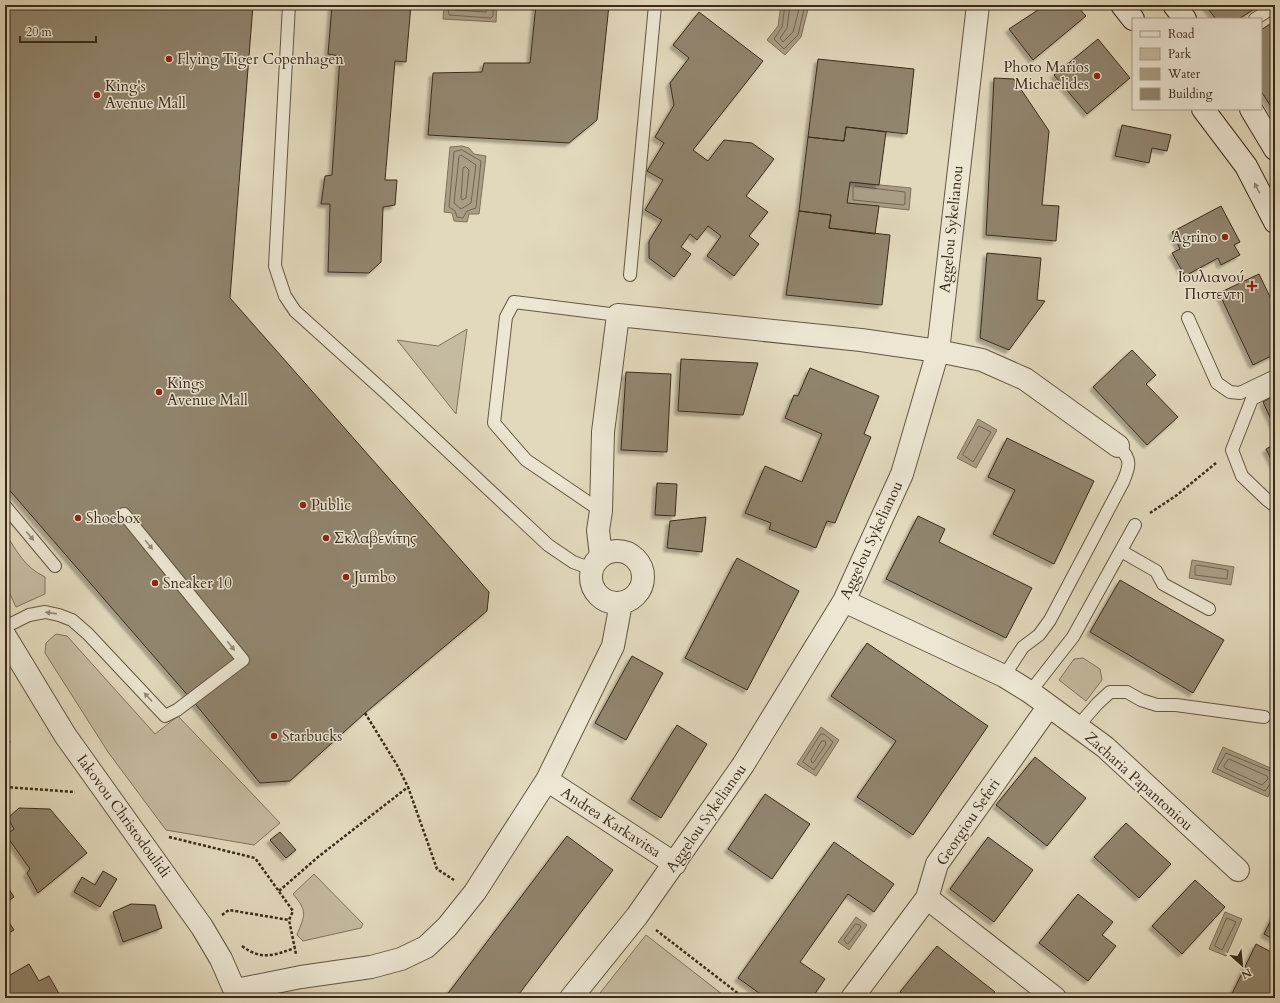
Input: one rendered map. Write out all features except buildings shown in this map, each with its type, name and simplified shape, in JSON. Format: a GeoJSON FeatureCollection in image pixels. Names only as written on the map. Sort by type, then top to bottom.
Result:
{"type":"FeatureCollection","features":[{"type":"Feature","properties":{"kind":"street","name":"Aggelou Sykelianou"},"geometry":{"type":"LineString","coordinates":[[571,998],[638,916],[743,765],[844,601],[902,474],[938,350],[978,5]]}},
{"type":"Feature","properties":{"kind":"street"},"geometry":{"type":"LineString","coordinates":[[1122,5],[1132,18]]}},
{"type":"Feature","properties":{"kind":"street"},"geometry":{"type":"LineString","coordinates":[[1174,5],[1184,18]]}},
{"type":"Feature","properties":{"kind":"street"},"geometry":{"type":"LineString","coordinates":[[1204,110],[1246,166],[1275,222]]}},
{"type":"Feature","properties":{"kind":"street"},"geometry":{"type":"LineString","coordinates":[[1252,110],[1275,149]]}},
{"type":"Feature","properties":{"kind":"street"},"geometry":{"type":"LineString","coordinates":[[596,563],[614,551],[624,551],[635,558],[642,569],[642,587],[630,600],[621,603],[612,602],[597,594],[591,578],[596,563],[601,511],[603,432],[618,315],[861,340],[938,350],[982,360],[1025,379],[1118,446]]}},
{"type":"Feature","properties":{"kind":"street","name":"Zacharia Papantoniou"},"geometry":{"type":"LineString","coordinates":[[844,601],[1004,676],[1030,692],[1105,747],[1238,870]]}},
{"type":"Feature","properties":{"kind":"street"},"geometry":{"type":"LineString","coordinates":[[237,994],[301,978],[371,967],[400,959],[426,947],[447,927],[475,892],[547,780],[613,646],[621,603]]}},
{"type":"Feature","properties":{"kind":"street","name":"Iakovou Christodoulidi"},"geometry":{"type":"LineString","coordinates":[[12,628],[66,735],[202,927],[221,958],[237,994]]}},
{"type":"Feature","properties":{"kind":"street","name":"Georgiou Seferi"},"geometry":{"type":"LineString","coordinates":[[852,998],[927,898],[937,864],[1049,706]]}},
{"type":"Feature","properties":{"kind":"street","name":"Andrea Karkavitsa"},"geometry":{"type":"LineString","coordinates":[[547,780],[675,864]]}},
{"type":"Feature","properties":{"kind":"street"},"geometry":{"type":"LineString","coordinates":[[927,898],[1055,998]]}},
{"type":"Feature","properties":{"kind":"lane"},"geometry":{"type":"LineString","coordinates":[[289,5],[275,266],[285,296],[294,311],[387,394],[548,546],[573,562],[596,563]]}},
{"type":"Feature","properties":{"kind":"lane"},"geometry":{"type":"LineString","coordinates":[[630,275],[655,5]]}},
{"type":"Feature","properties":{"kind":"lane"},"geometry":{"type":"LineString","coordinates":[[1257,18],[1275,6]]}},
{"type":"Feature","properties":{"kind":"lane"},"geometry":{"type":"LineString","coordinates":[[601,511],[526,460],[494,423],[506,317],[514,302],[618,315]]}},
{"type":"Feature","properties":{"kind":"lane"},"geometry":{"type":"LineString","coordinates":[[1188,318],[1217,383],[1230,392],[1240,393],[1275,376]]}},
{"type":"Feature","properties":{"kind":"lane"},"geometry":{"type":"LineString","coordinates":[[1275,388],[1252,399],[1232,450],[1242,476],[1275,506]]}},
{"type":"Feature","properties":{"kind":"lane"},"geometry":{"type":"LineString","coordinates":[[1004,676],[1023,647],[1039,635],[1050,620],[1123,482],[1129,462],[1126,453],[1118,446]]}},
{"type":"Feature","properties":{"kind":"lane"},"geometry":{"type":"LineString","coordinates":[[5,506],[55,566]]}},
{"type":"Feature","properties":{"kind":"lane"},"geometry":{"type":"LineString","coordinates":[[5,627],[12,628],[29,615],[45,612],[59,614],[72,620],[88,634],[165,716],[177,710],[243,660],[124,514]]}},
{"type":"Feature","properties":{"kind":"lane"},"geometry":{"type":"LineString","coordinates":[[1030,692],[1073,637],[1134,525]]}},
{"type":"Feature","properties":{"kind":"lane"},"geometry":{"type":"LineString","coordinates":[[1121,551],[1156,571],[1163,584],[1208,609]]}},
{"type":"Feature","properties":{"kind":"lane"},"geometry":{"type":"LineString","coordinates":[[1077,727],[1110,692],[1127,692],[1141,700],[1157,705],[1176,705],[1264,717]]}},
{"type":"Feature","properties":{"kind":"path"},"geometry":{"type":"LineString","coordinates":[[1134,525],[1157,507],[1182,491],[1232,450]]}},
{"type":"Feature","properties":{"kind":"path"},"geometry":{"type":"LineString","coordinates":[[5,597],[12,628]]}},
{"type":"Feature","properties":{"kind":"path"},"geometry":{"type":"LineString","coordinates":[[365,713],[397,765],[408,788],[437,869],[475,892]]}},
{"type":"Feature","properties":{"kind":"path"},"geometry":{"type":"LineString","coordinates":[[5,787],[66,791]]}},
{"type":"Feature","properties":{"kind":"path"},"geometry":{"type":"LineString","coordinates":[[279,891],[318,858],[408,788]]}},
{"type":"Feature","properties":{"kind":"path"},"geometry":{"type":"LineString","coordinates":[[165,835],[256,858],[293,912],[289,920],[301,978]]}},
{"type":"Feature","properties":{"kind":"path"},"geometry":{"type":"LineString","coordinates":[[222,916],[223,913],[229,910],[289,920]]}},
{"type":"Feature","properties":{"kind":"path"},"geometry":{"type":"LineString","coordinates":[[638,916],[744,998]]}},
{"type":"Feature","properties":{"kind":"path"},"geometry":{"type":"LineString","coordinates":[[238,942],[249,951],[259,955],[272,955],[295,948]]}},
{"type":"Feature","properties":{"kind":"green space"},"geometry":{"type":"Polygon","coordinates":[[[467,329],[456,414],[397,340],[438,346],[467,329]]]}},
{"type":"Feature","properties":{"kind":"green space"},"geometry":{"type":"Polygon","coordinates":[[[5,533],[26,563],[45,577],[45,594],[16,607],[5,583],[5,533]]]}},
{"type":"Feature","properties":{"kind":"green space"},"geometry":{"type":"Polygon","coordinates":[[[56,634],[67,636],[155,734],[178,716],[280,823],[254,845],[166,830],[108,752],[45,653],[46,643],[56,634]]]}},
{"type":"Feature","properties":{"kind":"green space"},"geometry":{"type":"Polygon","coordinates":[[[1083,658],[1100,669],[1102,680],[1086,701],[1059,680],[1074,659],[1083,658]]]}},
{"type":"Feature","properties":{"kind":"green space"},"geometry":{"type":"Polygon","coordinates":[[[314,874],[363,924],[361,928],[303,941],[297,935],[304,913],[301,905],[293,894],[314,874]]]}},
{"type":"Feature","properties":{"kind":"green space"},"geometry":{"type":"Polygon","coordinates":[[[646,935],[727,998],[596,998],[646,935]]]}},
{"type":"Feature","properties":{"kind":"water"},"geometry":{"type":"Polygon","coordinates":[[[444,5],[497,5],[496,22],[443,19],[444,5]]]}},
{"type":"Feature","properties":{"kind":"water"},"geometry":{"type":"Polygon","coordinates":[[[781,5],[809,5],[801,37],[785,55],[767,40],[778,26],[781,5]]]}},
{"type":"Feature","properties":{"kind":"water"},"geometry":{"type":"Polygon","coordinates":[[[462,146],[469,148],[474,154],[486,156],[479,214],[469,214],[467,222],[454,221],[452,213],[444,212],[450,147],[462,146]]]}},
{"type":"Feature","properties":{"kind":"water"},"geometry":{"type":"Polygon","coordinates":[[[850,182],[911,188],[909,210],[847,203],[850,182]]]}},
{"type":"Feature","properties":{"kind":"water"},"geometry":{"type":"Polygon","coordinates":[[[978,419],[997,430],[976,468],[957,458],[978,419]]]}},
{"type":"Feature","properties":{"kind":"water"},"geometry":{"type":"Polygon","coordinates":[[[1192,560],[1234,567],[1231,585],[1189,578],[1192,560]]]}},
{"type":"Feature","properties":{"kind":"water"},"geometry":{"type":"Polygon","coordinates":[[[821,727],[839,740],[816,776],[797,764],[821,727]]]}},
{"type":"Feature","properties":{"kind":"water"},"geometry":{"type":"Polygon","coordinates":[[[1223,747],[1275,770],[1275,782],[1268,797],[1212,772],[1223,747]]]}},
{"type":"Feature","properties":{"kind":"water"},"geometry":{"type":"Polygon","coordinates":[[[1225,912],[1242,919],[1226,956],[1209,949],[1225,912]]]}},
{"type":"Feature","properties":{"kind":"water"},"geometry":{"type":"Polygon","coordinates":[[[856,917],[867,925],[849,950],[838,942],[856,917]]]}},
{"type":"Feature","properties":{"kind":"place","name":"Flying Tiger Copenhagen"},"geometry":{"type":"Point","coordinates":[169,59]}},
{"type":"Feature","properties":{"kind":"place","name":"Photo Marios Michaelides"},"geometry":{"type":"Point","coordinates":[1097,76]}},
{"type":"Feature","properties":{"kind":"place","name":"King's Avenue Mall"},"geometry":{"type":"Point","coordinates":[97,95]}},
{"type":"Feature","properties":{"kind":"place","name":"Agrino"},"geometry":{"type":"Point","coordinates":[1225,237]}},
{"type":"Feature","properties":{"kind":"place","name":"Ιουλιανού Πιστεντη"},"geometry":{"type":"Point","coordinates":[1252,286]}},
{"type":"Feature","properties":{"kind":"place","name":"Kings Avenue Mall"},"geometry":{"type":"Point","coordinates":[159,392]}},
{"type":"Feature","properties":{"kind":"place","name":"Public"},"geometry":{"type":"Point","coordinates":[303,505]}},
{"type":"Feature","properties":{"kind":"place","name":"Shoebox"},"geometry":{"type":"Point","coordinates":[78,518]}},
{"type":"Feature","properties":{"kind":"place","name":"Σκλαβενίτης"},"geometry":{"type":"Point","coordinates":[326,538]}},
{"type":"Feature","properties":{"kind":"place","name":"Jumbo"},"geometry":{"type":"Point","coordinates":[346,577]}},
{"type":"Feature","properties":{"kind":"place","name":"Sneaker 10"},"geometry":{"type":"Point","coordinates":[155,583]}},
{"type":"Feature","properties":{"kind":"place","name":"Starbucks"},"geometry":{"type":"Point","coordinates":[274,736]}}]}
